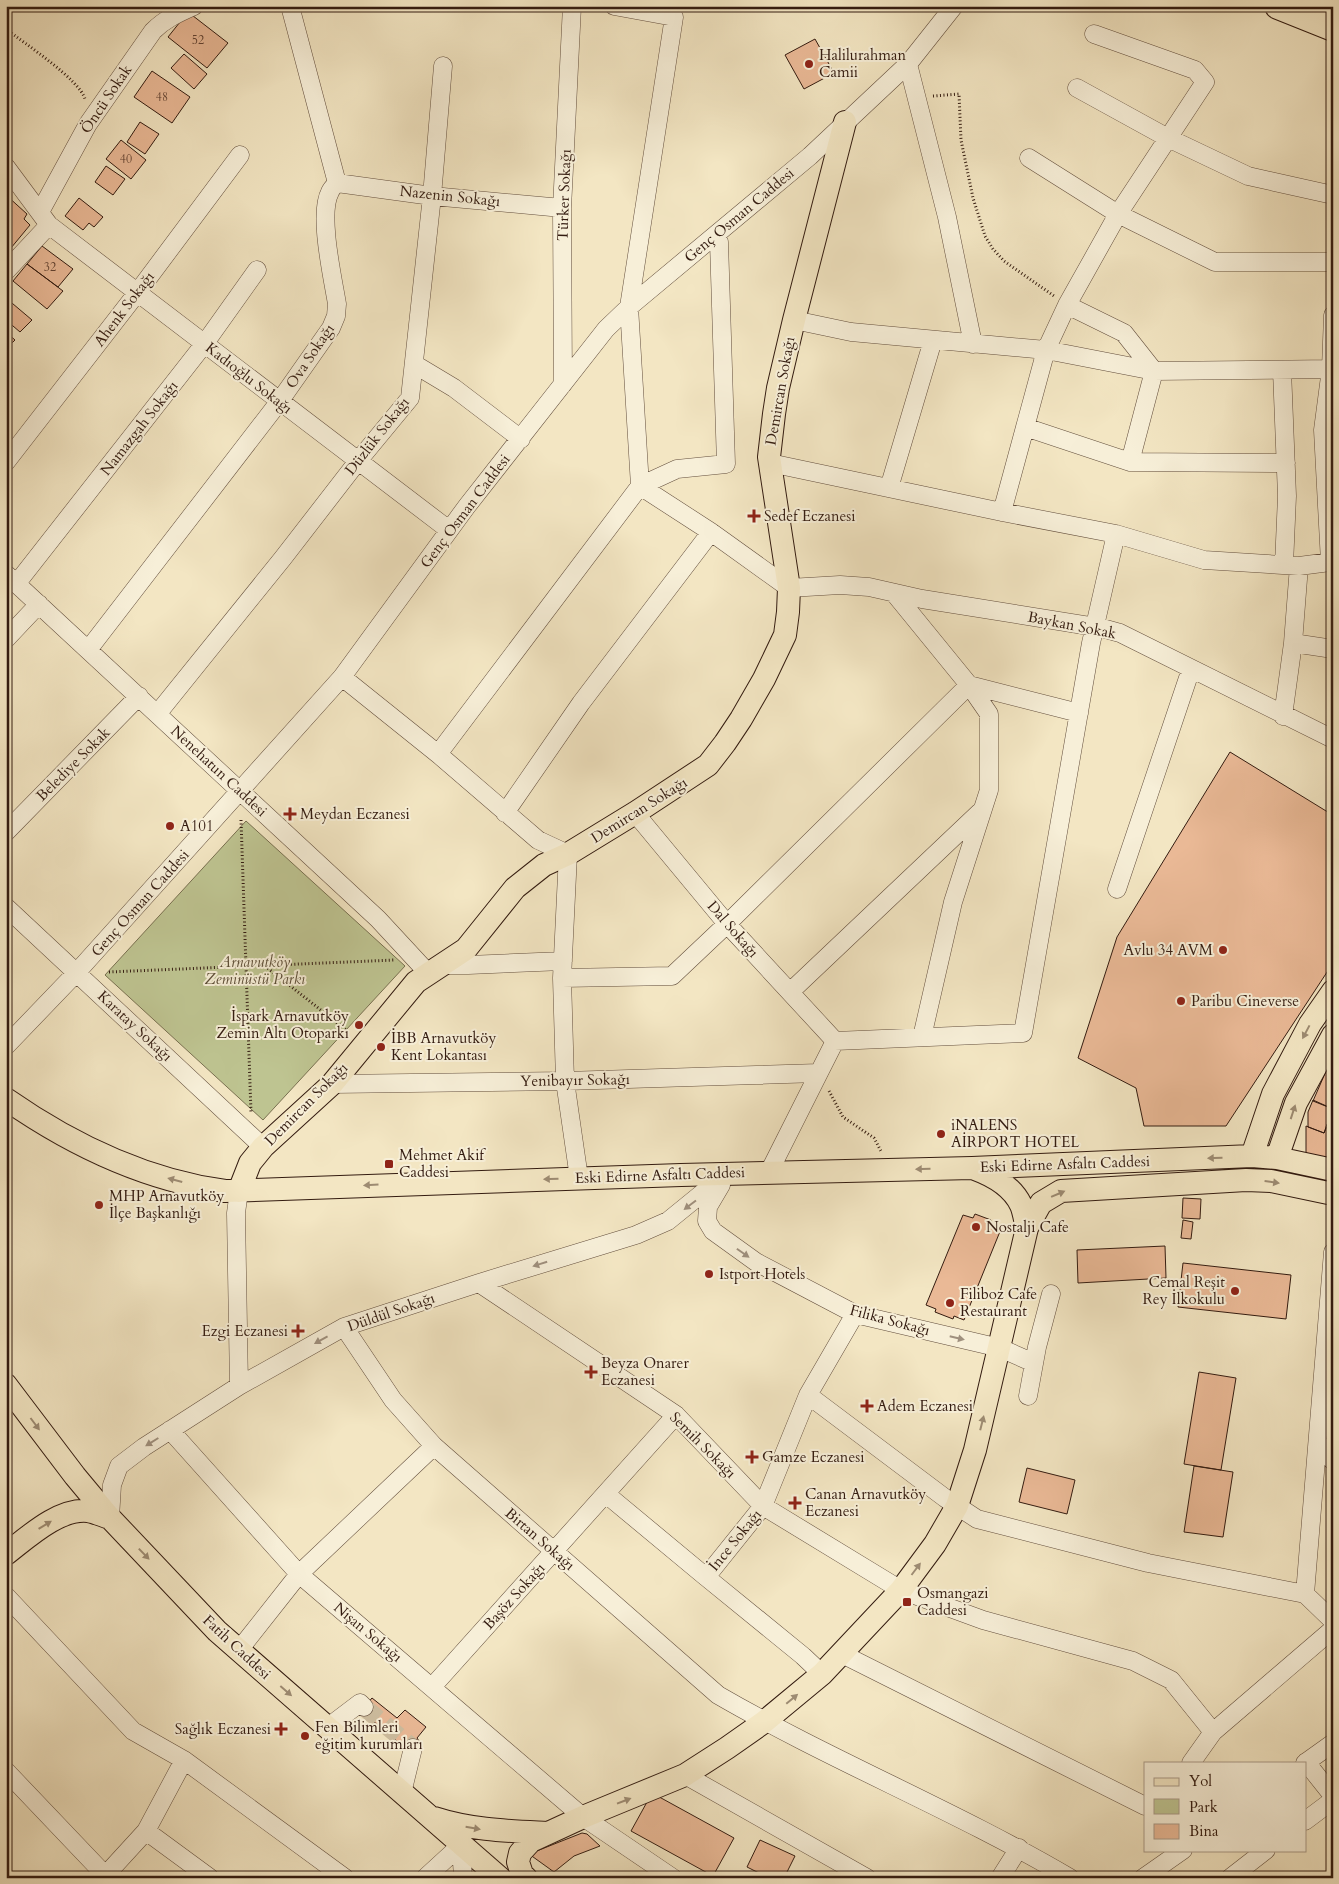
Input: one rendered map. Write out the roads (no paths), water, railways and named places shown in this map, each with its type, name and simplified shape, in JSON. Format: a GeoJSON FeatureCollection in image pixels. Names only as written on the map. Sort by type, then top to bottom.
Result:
{"type":"FeatureCollection","features":[{"type":"Feature","properties":{"kind":"highway"},"geometry":{"type":"LineString","coordinates":[[1278,6],[1333,28]]}},
{"type":"Feature","properties":{"kind":"highway"},"geometry":{"type":"LineString","coordinates":[[1296,6],[1333,15]]}},
{"type":"Feature","properties":{"kind":"main road","name":"Demircan Sokağı"},"geometry":{"type":"LineString","coordinates":[[239,1191],[257,1141],[332,1084],[429,965],[466,949],[515,888],[544,864],[568,854],[635,813],[708,764],[726,743],[764,679],[784,636],[788,612],[789,588],[770,463],[770,444],[778,388],[845,122]]}},
{"type":"Feature","properties":{"kind":"main road"},"geometry":{"type":"LineString","coordinates":[[1252,1156],[1273,1094],[1310,1024],[1333,991]]}},
{"type":"Feature","properties":{"kind":"main road"},"geometry":{"type":"LineString","coordinates":[[1278,1158],[1296,1103],[1332,1038]]}},
{"type":"Feature","properties":{"kind":"main road","name":"Eski Edirne Asfaltı Caddesi"},"geometry":{"type":"LineString","coordinates":[[6,1099],[59,1133],[124,1164],[206,1188],[239,1191],[727,1173],[972,1168],[1252,1156],[1278,1158],[1333,1170]]}},
{"type":"Feature","properties":{"kind":"main road"},"geometry":{"type":"LineString","coordinates":[[524,1876],[518,1862],[520,1853],[531,1840],[583,1816],[685,1776],[764,1722],[822,1674],[842,1654],[901,1590],[935,1544],[957,1506],[976,1450],[1027,1228],[1021,1206],[1008,1188],[993,1176],[972,1168]]}},
{"type":"Feature","properties":{"kind":"main road","name":"Eski Edirne Asfaltı Caddesi"},"geometry":{"type":"LineString","coordinates":[[1027,1228],[1041,1203],[1062,1191],[1246,1180],[1271,1182],[1333,1194]]}},
{"type":"Feature","properties":{"kind":"main road","name":"Fatih Caddesi"},"geometry":{"type":"LineString","coordinates":[[6,1385],[75,1476],[110,1518],[217,1631],[500,1878]]}},
{"type":"Feature","properties":{"kind":"main road"},"geometry":{"type":"LineString","coordinates":[[6,1554],[45,1524],[67,1514],[90,1511],[110,1518]]}},
{"type":"Feature","properties":{"kind":"main road"},"geometry":{"type":"LineString","coordinates":[[426,1815],[454,1824],[481,1829],[547,1833]]}},
{"type":"Feature","properties":{"kind":"main road"},"geometry":{"type":"LineString","coordinates":[[460,1845],[491,1852],[524,1876]]}},
{"type":"Feature","properties":{"kind":"street","name":"Öncü Sokak"},"geometry":{"type":"LineString","coordinates":[[6,272],[44,218],[88,124],[153,31],[162,22],[175,14],[194,6]]}},
{"type":"Feature","properties":{"kind":"street"},"geometry":{"type":"LineString","coordinates":[[290,6],[337,183]]}},
{"type":"Feature","properties":{"kind":"street","name":"Türker Sokağı"},"geometry":{"type":"LineString","coordinates":[[563,384],[562,208],[572,6]]}},
{"type":"Feature","properties":{"kind":"street"},"geometry":{"type":"LineString","coordinates":[[614,6],[674,17],[629,307],[640,486]]}},
{"type":"Feature","properties":{"kind":"street","name":"Genç Osman Caddesi"},"geometry":{"type":"LineString","coordinates":[[6,1046],[78,972],[342,677],[449,530],[606,329],[629,307],[810,156],[908,64],[954,6]]}},
{"type":"Feature","properties":{"kind":"street"},"geometry":{"type":"LineString","coordinates":[[1002,512],[1046,350],[1067,305],[1118,214],[1205,82],[1195,70],[1094,34]]}},
{"type":"Feature","properties":{"kind":"street"},"geometry":{"type":"LineString","coordinates":[[908,64],[947,216],[973,344]]}},
{"type":"Feature","properties":{"kind":"street","name":"Düzlük Sokağı"},"geometry":{"type":"LineString","coordinates":[[158,713],[283,558],[358,460],[410,398],[432,196],[443,66]]}},
{"type":"Feature","properties":{"kind":"street"},"geometry":{"type":"LineString","coordinates":[[1078,88],[1168,138],[1248,176],[1333,195]]}},
{"type":"Feature","properties":{"kind":"street","name":"Ahenk Sokağı"},"geometry":{"type":"LineString","coordinates":[[6,462],[137,293],[240,155]]}},
{"type":"Feature","properties":{"kind":"street"},"geometry":{"type":"LineString","coordinates":[[1029,158],[1118,214],[1215,262],[1333,262]]}},
{"type":"Feature","properties":{"kind":"street","name":"Kadıoğlu Sokağı"},"geometry":{"type":"LineString","coordinates":[[6,167],[44,218],[137,293],[449,530]]}},
{"type":"Feature","properties":{"kind":"street","name":"Nazenin Sokağı"},"geometry":{"type":"LineString","coordinates":[[337,183],[432,196],[562,208]]}},
{"type":"Feature","properties":{"kind":"street","name":"Ova Sokağı"},"geometry":{"type":"LineString","coordinates":[[88,650],[279,402],[331,328],[336,316],[337,304],[326,221],[326,204],[330,192],[337,183]]}},
{"type":"Feature","properties":{"kind":"street"},"geometry":{"type":"LineString","coordinates":[[438,754],[640,486],[677,469],[726,464],[719,242],[716,235]]}},
{"type":"Feature","properties":{"kind":"street","name":"Namazgah Sokağı"},"geometry":{"type":"LineString","coordinates":[[11,578],[205,343],[257,270]]}},
{"type":"Feature","properties":{"kind":"street"},"geometry":{"type":"LineString","coordinates":[[1067,305],[1124,333],[1154,371]]}},
{"type":"Feature","properties":{"kind":"street"},"geometry":{"type":"LineString","coordinates":[[770,463],[1116,534],[1204,560],[1292,566],[1330,562],[1328,433],[1333,315]]}},
{"type":"Feature","properties":{"kind":"street"},"geometry":{"type":"LineString","coordinates":[[794,320],[851,332],[1046,350],[1154,371],[1332,369]]}},
{"type":"Feature","properties":{"kind":"street"},"geometry":{"type":"LineString","coordinates":[[889,488],[932,340]]}},
{"type":"Feature","properties":{"kind":"street"},"geometry":{"type":"LineString","coordinates":[[414,364],[454,388],[521,439]]}},
{"type":"Feature","properties":{"kind":"street"},"geometry":{"type":"LineString","coordinates":[[1282,370],[1292,566],[1293,643],[1283,716]]}},
{"type":"Feature","properties":{"kind":"street"},"geometry":{"type":"LineString","coordinates":[[1130,462],[1154,371]]}},
{"type":"Feature","properties":{"kind":"street"},"geometry":{"type":"LineString","coordinates":[[1025,427],[1130,462],[1286,463]]}},
{"type":"Feature","properties":{"kind":"street"},"geometry":{"type":"LineString","coordinates":[[640,486],[711,532],[789,588]]}},
{"type":"Feature","properties":{"kind":"street"},"geometry":{"type":"LineString","coordinates":[[505,813],[581,703],[711,532]]}},
{"type":"Feature","properties":{"kind":"street"},"geometry":{"type":"LineString","coordinates":[[769,1172],[835,1041],[1023,1033],[1095,627],[1116,534]]}},
{"type":"Feature","properties":{"kind":"street","name":"Nenehatun Caddesi"},"geometry":{"type":"LineString","coordinates":[[11,578],[429,965]]}},
{"type":"Feature","properties":{"kind":"street","name":"Baykan Sokak"},"geometry":{"type":"LineString","coordinates":[[789,588],[840,585],[869,587],[1120,633],[1283,716],[1333,739]]}},
{"type":"Feature","properties":{"kind":"street"},"geometry":{"type":"LineString","coordinates":[[894,593],[969,685],[989,714],[988,790],[953,902],[922,1037]]}},
{"type":"Feature","properties":{"kind":"street"},"geometry":{"type":"LineString","coordinates":[[6,639],[39,604]]}},
{"type":"Feature","properties":{"kind":"street"},"geometry":{"type":"LineString","coordinates":[[1293,643],[1332,648]]}},
{"type":"Feature","properties":{"kind":"street"},"geometry":{"type":"LineString","coordinates":[[1117,888],[1191,669]]}},
{"type":"Feature","properties":{"kind":"street"},"geometry":{"type":"LineString","coordinates":[[342,677],[438,754],[538,840],[568,854],[562,970],[565,1081],[579,1178]]}},
{"type":"Feature","properties":{"kind":"street"},"geometry":{"type":"LineString","coordinates":[[969,685],[1079,713]]}},
{"type":"Feature","properties":{"kind":"street"},"geometry":{"type":"LineString","coordinates":[[429,965],[468,965],[672,976],[969,685]]}},
{"type":"Feature","properties":{"kind":"street","name":"Belediye Sokak"},"geometry":{"type":"LineString","coordinates":[[6,832],[139,696]]}},
{"type":"Feature","properties":{"kind":"street"},"geometry":{"type":"LineString","coordinates":[[790,992],[982,811]]}},
{"type":"Feature","properties":{"kind":"street","name":"Dal Sokağı"},"geometry":{"type":"LineString","coordinates":[[635,813],[727,924],[835,1041]]}},
{"type":"Feature","properties":{"kind":"street","name":"Karatay Sokağı"},"geometry":{"type":"LineString","coordinates":[[6,907],[78,972],[257,1141]]}},
{"type":"Feature","properties":{"kind":"street","name":"Yenibayır Sokağı"},"geometry":{"type":"LineString","coordinates":[[332,1084],[565,1081],[819,1073]]}},
{"type":"Feature","properties":{"kind":"street","name":"Düldül Sokağı"},"geometry":{"type":"LineString","coordinates":[[110,1518],[112,1484],[119,1466],[144,1447],[239,1386],[344,1327],[479,1283],[636,1236],[668,1221],[727,1173]]}},
{"type":"Feature","properties":{"kind":"street","name":"Filika Sokağı"},"geometry":{"type":"LineString","coordinates":[[727,1173],[708,1207],[707,1221],[713,1231],[756,1262],[855,1314],[1000,1348],[1034,1363]]}},
{"type":"Feature","properties":{"kind":"street","name":"Demircan Sokağı"},"geometry":{"type":"LineString","coordinates":[[239,1191],[236,1213],[239,1386]]}},
{"type":"Feature","properties":{"kind":"street"},"geometry":{"type":"LineString","coordinates":[[1306,1594],[1318,1442],[1330,1326],[1333,1252]]}},
{"type":"Feature","properties":{"kind":"street","name":"Semih Sokağı"},"geometry":{"type":"LineString","coordinates":[[479,1283],[676,1415],[763,1506],[901,1590],[983,1620],[1133,1661],[1171,1680],[1213,1732]]}},
{"type":"Feature","properties":{"kind":"street"},"geometry":{"type":"LineString","coordinates":[[1028,1396],[1051,1294]]}},
{"type":"Feature","properties":{"kind":"street","name":"İnce Sokağı"},"geometry":{"type":"LineString","coordinates":[[822,1674],[803,1656],[706,1577],[763,1506],[808,1394],[855,1314]]}},
{"type":"Feature","properties":{"kind":"street","name":"Birtan Sokağı"},"geometry":{"type":"LineString","coordinates":[[344,1327],[393,1400],[434,1446],[718,1695],[764,1722],[1019,1848],[1070,1878]]}},
{"type":"Feature","properties":{"kind":"street"},"geometry":{"type":"LineString","coordinates":[[808,1394],[977,1520],[1148,1563],[1306,1594],[1333,1621]]}},
{"type":"Feature","properties":{"kind":"street","name":"Başöz Sokağı"},"geometry":{"type":"LineString","coordinates":[[432,1687],[676,1415]]}},
{"type":"Feature","properties":{"kind":"street","name":"Nişan Sokağı"},"geometry":{"type":"LineString","coordinates":[[170,1430],[299,1574],[583,1816],[673,1878]]}},
{"type":"Feature","properties":{"kind":"street"},"geometry":{"type":"LineString","coordinates":[[1318,1442],[1333,1460]]}},
{"type":"Feature","properties":{"kind":"street"},"geometry":{"type":"LineString","coordinates":[[239,1650],[299,1574],[434,1446]]}},
{"type":"Feature","properties":{"kind":"street"},"geometry":{"type":"LineString","coordinates":[[606,1494],[706,1577]]}},
{"type":"Feature","properties":{"kind":"street"},"geometry":{"type":"LineString","coordinates":[[6,1596],[133,1731],[184,1760],[345,1878]]}},
{"type":"Feature","properties":{"kind":"street"},"geometry":{"type":"LineString","coordinates":[[1192,1762],[1213,1732],[1333,1629]]}},
{"type":"Feature","properties":{"kind":"street"},"geometry":{"type":"LineString","coordinates":[[842,1654],[1144,1805]]}},
{"type":"Feature","properties":{"kind":"street"},"geometry":{"type":"LineString","coordinates":[[327,1728],[360,1703],[364,1707]]}},
{"type":"Feature","properties":{"kind":"street"},"geometry":{"type":"LineString","coordinates":[[1306,1820],[1333,1798],[1306,1762],[1333,1743]]}},
{"type":"Feature","properties":{"kind":"street"},"geometry":{"type":"LineString","coordinates":[[402,1793],[413,1748]]}},
{"type":"Feature","properties":{"kind":"street"},"geometry":{"type":"LineString","coordinates":[[6,1771],[104,1876],[146,1831],[184,1760]]}},
{"type":"Feature","properties":{"kind":"street"},"geometry":{"type":"LineString","coordinates":[[685,1776],[866,1878]]}},
{"type":"Feature","properties":{"kind":"street"},"geometry":{"type":"LineString","coordinates":[[146,1831],[210,1878]]}},
{"type":"Feature","properties":{"kind":"street"},"geometry":{"type":"LineString","coordinates":[[425,1878],[460,1845]]}},
{"type":"Feature","properties":{"kind":"street"},"geometry":{"type":"LineString","coordinates":[[460,1845],[463,1878]]}},
{"type":"Feature","properties":{"kind":"street"},"geometry":{"type":"LineString","coordinates":[[1000,1878],[1019,1848]]}},
{"type":"Feature","properties":{"kind":"street"},"geometry":{"type":"LineString","coordinates":[[1143,1878],[1180,1852]]}},
{"type":"Feature","properties":{"kind":"street"},"geometry":{"type":"LineString","coordinates":[[1230,1878],[1263,1852]]}},
{"type":"Feature","properties":{"kind":"tunnel"},"geometry":{"type":"LineString","coordinates":[[364,1707],[413,1748]]}},
{"type":"Feature","properties":{"kind":"place","name":"Halilurahman Camii"},"geometry":{"type":"Point","coordinates":[809,64]}},
{"type":"Feature","properties":{"kind":"place","name":"Sedef Eczanesi"},"geometry":{"type":"Point","coordinates":[754,516]}},
{"type":"Feature","properties":{"kind":"place","name":"Meydan Eczanesi"},"geometry":{"type":"Point","coordinates":[290,814]}},
{"type":"Feature","properties":{"kind":"place","name":"A101"},"geometry":{"type":"Point","coordinates":[170,826]}},
{"type":"Feature","properties":{"kind":"place","name":"Avlu 34 AVM"},"geometry":{"type":"Point","coordinates":[1223,950]}},
{"type":"Feature","properties":{"kind":"place","name":"Paribu Cineverse"},"geometry":{"type":"Point","coordinates":[1181,1001]}},
{"type":"Feature","properties":{"kind":"place","name":"İspark Arnavutköy Zemin Altı Otoparkı"},"geometry":{"type":"Point","coordinates":[359,1025]}},
{"type":"Feature","properties":{"kind":"place","name":"İBB Arnavutköy Kent Lokantası"},"geometry":{"type":"Point","coordinates":[381,1047]}},
{"type":"Feature","properties":{"kind":"place","name":"iNALENS AİRPORT HOTEL"},"geometry":{"type":"Point","coordinates":[941,1134]}},
{"type":"Feature","properties":{"kind":"place","name":"Mehmet Akif Caddesi"},"geometry":{"type":"Point","coordinates":[389,1164]}},
{"type":"Feature","properties":{"kind":"place","name":"MHP Arnavutköy İlçe Başkanlığı"},"geometry":{"type":"Point","coordinates":[99,1205]}},
{"type":"Feature","properties":{"kind":"place","name":"Nostalji Cafe"},"geometry":{"type":"Point","coordinates":[976,1227]}},
{"type":"Feature","properties":{"kind":"place","name":"Istport Hotels"},"geometry":{"type":"Point","coordinates":[709,1274]}},
{"type":"Feature","properties":{"kind":"place","name":"Cemal Reşit Rey İlkokulu"},"geometry":{"type":"Point","coordinates":[1235,1291]}},
{"type":"Feature","properties":{"kind":"place","name":"Filiboz Cafe Restaurant"},"geometry":{"type":"Point","coordinates":[950,1303]}},
{"type":"Feature","properties":{"kind":"place","name":"Ezgi Eczanesi"},"geometry":{"type":"Point","coordinates":[298,1331]}},
{"type":"Feature","properties":{"kind":"place","name":"Beyza Onarer Eczanesi"},"geometry":{"type":"Point","coordinates":[591,1372]}},
{"type":"Feature","properties":{"kind":"place","name":"Adem Eczanesi"},"geometry":{"type":"Point","coordinates":[867,1406]}},
{"type":"Feature","properties":{"kind":"place","name":"Gamze Eczanesi"},"geometry":{"type":"Point","coordinates":[752,1457]}},
{"type":"Feature","properties":{"kind":"place","name":"Canan Arnavutköy Eczanesi"},"geometry":{"type":"Point","coordinates":[795,1503]}},
{"type":"Feature","properties":{"kind":"place","name":"Osmangazi Caddesi"},"geometry":{"type":"Point","coordinates":[907,1602]}},
{"type":"Feature","properties":{"kind":"place","name":"Sağlık Eczanesi"},"geometry":{"type":"Point","coordinates":[281,1729]}},
{"type":"Feature","properties":{"kind":"place","name":"Fen Bilimleri eğitim kurumları"},"geometry":{"type":"Point","coordinates":[305,1736]}},
{"type":"Feature","properties":{"kind":"park label","name":"Arnavutköy Zeminüstü Parkı"},"geometry":{"type":"Point","coordinates":[255,970]}}]}
